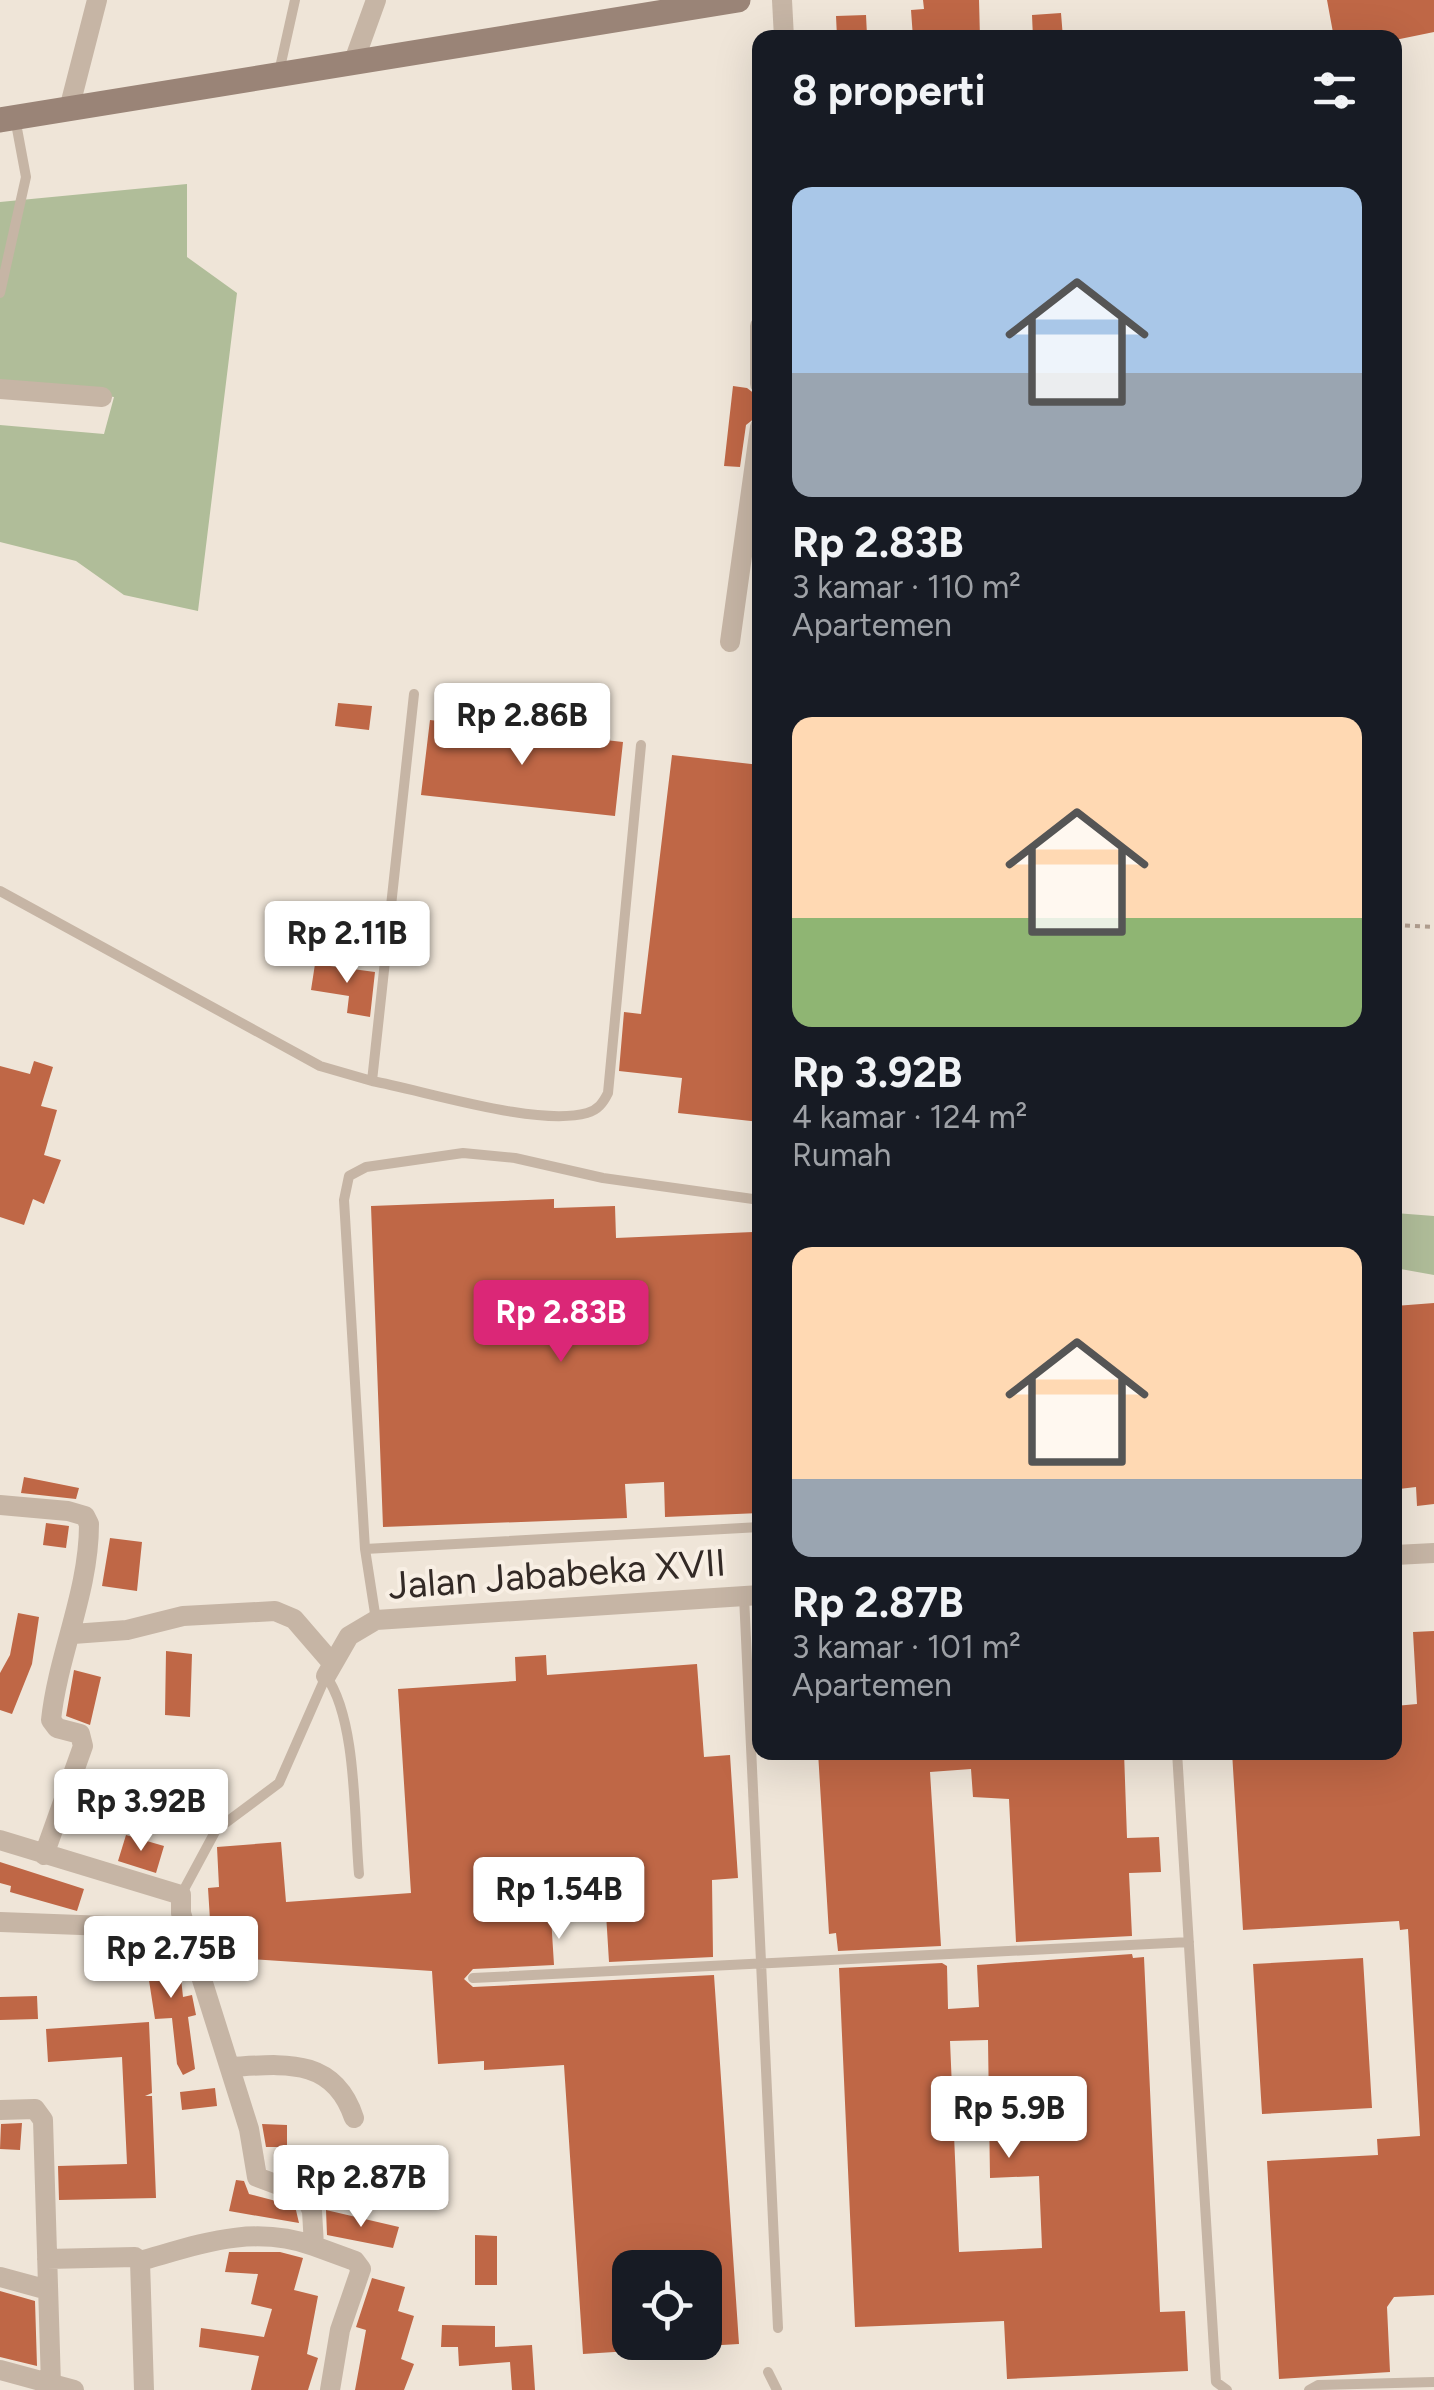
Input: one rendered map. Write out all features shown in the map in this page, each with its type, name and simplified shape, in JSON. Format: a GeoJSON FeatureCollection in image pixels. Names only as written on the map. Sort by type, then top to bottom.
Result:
{"type":"FeatureCollection","features":[{"type":"Feature","properties":{"kind":"main road"},"geometry":{"type":"LineString","coordinates":[[8,119],[736,0]]}},
{"type":"Feature","properties":{"kind":"street"},"geometry":{"type":"LineString","coordinates":[[68,109],[97,0]]}},
{"type":"Feature","properties":{"kind":"street"},"geometry":{"type":"LineString","coordinates":[[354,61],[376,0]]}},
{"type":"Feature","properties":{"kind":"street"},"geometry":{"type":"LineString","coordinates":[[782,0],[784,30]]}},
{"type":"Feature","properties":{"kind":"street"},"geometry":{"type":"LineString","coordinates":[[0,389],[102,397]]}},
{"type":"Feature","properties":{"kind":"street"},"geometry":{"type":"LineString","coordinates":[[730,642],[752,484]]}},
{"type":"Feature","properties":{"kind":"street"},"geometry":{"type":"LineString","coordinates":[[0,1505],[68,1510],[88,1519],[72,1634],[58,1675],[51,1720],[56,1728],[80,1734],[84,1746],[44,1855]]}},
{"type":"Feature","properties":{"kind":"street"},"geometry":{"type":"LineString","coordinates":[[1402,1554],[1434,1552]]}},
{"type":"Feature","properties":{"kind":"street","name":"Jalan Jababeka XVII"},"geometry":{"type":"LineString","coordinates":[[329,1669],[349,1636],[376,1620],[752,1596]]}},
{"type":"Feature","properties":{"kind":"street"},"geometry":{"type":"LineString","coordinates":[[72,1634],[128,1630],[183,1616],[275,1611],[294,1619],[329,1669]]}},
{"type":"Feature","properties":{"kind":"street"},"geometry":{"type":"LineString","coordinates":[[0,1840],[181,1895],[187,1929],[249,2129],[256,2175],[308,2198],[314,2246]]}},
{"type":"Feature","properties":{"kind":"street"},"geometry":{"type":"LineString","coordinates":[[0,1922],[187,1929]]}},
{"type":"Feature","properties":{"kind":"street"},"geometry":{"type":"LineString","coordinates":[[231,2068],[284,2065],[311,2070],[337,2084],[354,2118]]}},
{"type":"Feature","properties":{"kind":"street"},"geometry":{"type":"LineString","coordinates":[[0,2110],[35,2109],[43,2120],[51,2384]]}},
{"type":"Feature","properties":{"kind":"street"},"geometry":{"type":"LineString","coordinates":[[140,2261],[244,2233],[282,2236],[356,2261],[361,2269],[340,2330],[330,2390]]}},
{"type":"Feature","properties":{"kind":"street"},"geometry":{"type":"LineString","coordinates":[[47,2259],[135,2257],[140,2261],[144,2390]]}},
{"type":"Feature","properties":{"kind":"street"},"geometry":{"type":"LineString","coordinates":[[0,2278],[48,2290]]}},
{"type":"Feature","properties":{"kind":"street"},"geometry":{"type":"LineString","coordinates":[[0,2370],[74,2390]]}},
{"type":"Feature","properties":{"kind":"lane"},"geometry":{"type":"LineString","coordinates":[[279,73],[295,0]]}},
{"type":"Feature","properties":{"kind":"lane"},"geometry":{"type":"LineString","coordinates":[[0,292],[26,177],[8,119]]}},
{"type":"Feature","properties":{"kind":"lane"},"geometry":{"type":"LineString","coordinates":[[372,1081],[414,694]]}},
{"type":"Feature","properties":{"kind":"lane"},"geometry":{"type":"LineString","coordinates":[[0,891],[320,1066],[372,1081],[527,1113],[583,1114],[603,1104],[608,1093],[641,745]]}},
{"type":"Feature","properties":{"kind":"lane"},"geometry":{"type":"LineString","coordinates":[[376,1620],[365,1549],[344,1200],[349,1176],[366,1166],[463,1153],[515,1158],[603,1178],[752,1199]]}},
{"type":"Feature","properties":{"kind":"lane"},"geometry":{"type":"LineString","coordinates":[[365,1549],[752,1527]]}},
{"type":"Feature","properties":{"kind":"lane"},"geometry":{"type":"LineString","coordinates":[[329,1669],[344,1720],[358,1874]]}},
{"type":"Feature","properties":{"kind":"lane"},"geometry":{"type":"LineString","coordinates":[[181,1895],[216,1830],[279,1783],[329,1669]]}},
{"type":"Feature","properties":{"kind":"lane"},"geometry":{"type":"LineString","coordinates":[[756,1760],[778,2328]]}},
{"type":"Feature","properties":{"kind":"lane"},"geometry":{"type":"LineString","coordinates":[[1178,1760],[1216,2382],[1227,2390]]}},
{"type":"Feature","properties":{"kind":"lane"},"geometry":{"type":"LineString","coordinates":[[473,1978],[1189,1942]]}},
{"type":"Feature","properties":{"kind":"lane"},"geometry":{"type":"LineString","coordinates":[[768,2372],[776,2390]]}},
{"type":"Feature","properties":{"kind":"lane"},"geometry":{"type":"LineString","coordinates":[[1309,2390],[1318,2385],[1434,2382]]}},
{"type":"Feature","properties":{"kind":"path"},"geometry":{"type":"LineString","coordinates":[[1402,925],[1434,927]]}},
{"type":"Feature","properties":{"kind":"green space"},"geometry":{"type":"Polygon","coordinates":[[[187,184],[187,257],[237,293],[198,611],[124,595],[76,561],[0,542],[0,425],[104,434],[114,397],[0,384],[0,202],[187,184]]]}},
{"type":"Feature","properties":{"kind":"green space"},"geometry":{"type":"Polygon","coordinates":[[[1402,1214],[1434,1216],[1434,1275],[1402,1269],[1402,1214]]]}},
{"type":"Feature","properties":{"kind":"building"},"geometry":{"type":"Polygon","coordinates":[[[923,0],[979,0],[980,30],[912,30],[911,10],[924,9],[923,0]]]}},
{"type":"Feature","properties":{"kind":"building"},"geometry":{"type":"Polygon","coordinates":[[[1327,0],[1434,0],[1434,32],[1402,39],[1402,30],[1333,30],[1327,0]]]}},
{"type":"Feature","properties":{"kind":"building"},"geometry":{"type":"Polygon","coordinates":[[[1061,13],[1062,30],[1033,30],[1032,15],[1061,13]]]}},
{"type":"Feature","properties":{"kind":"building"},"geometry":{"type":"Polygon","coordinates":[[[866,15],[867,30],[837,30],[836,16],[866,15]]]}},
{"type":"Feature","properties":{"kind":"building"},"geometry":{"type":"Polygon","coordinates":[[[733,386],[747,388],[752,392],[752,420],[746,425],[740,467],[724,466],[733,386]]]}},
{"type":"Feature","properties":{"kind":"building"},"geometry":{"type":"Polygon","coordinates":[[[338,703],[372,706],[369,730],[335,726],[338,703]]]}},
{"type":"Feature","properties":{"kind":"building"},"geometry":{"type":"Polygon","coordinates":[[[430,720],[623,742],[615,816],[421,795],[430,720]]]}},
{"type":"Feature","properties":{"kind":"building"},"geometry":{"type":"Polygon","coordinates":[[[672,755],[752,764],[752,1121],[678,1113],[682,1078],[619,1071],[624,1012],[641,1014],[672,755]]]}},
{"type":"Feature","properties":{"kind":"building"},"geometry":{"type":"Polygon","coordinates":[[[315,964],[375,972],[370,1017],[347,1013],[349,996],[311,990],[315,964]]]}},
{"type":"Feature","properties":{"kind":"building"},"geometry":{"type":"Polygon","coordinates":[[[34,1061],[53,1067],[41,1106],[57,1110],[44,1155],[61,1160],[44,1204],[33,1199],[24,1225],[0,1217],[0,1066],[30,1074],[34,1061]]]}},
{"type":"Feature","properties":{"kind":"building"},"geometry":{"type":"Polygon","coordinates":[[[554,1199],[554,1208],[615,1206],[616,1238],[752,1232],[752,1513],[665,1517],[664,1482],[625,1484],[627,1518],[383,1527],[371,1206],[554,1199]]]}},
{"type":"Feature","properties":{"kind":"building"},"geometry":{"type":"Polygon","coordinates":[[[1434,1303],[1434,1504],[1417,1506],[1416,1487],[1402,1489],[1402,1305],[1434,1303]]]}},
{"type":"Feature","properties":{"kind":"building"},"geometry":{"type":"Polygon","coordinates":[[[24,1477],[79,1488],[76,1499],[21,1493],[24,1477]]]}},
{"type":"Feature","properties":{"kind":"building"},"geometry":{"type":"Polygon","coordinates":[[[46,1523],[69,1526],[66,1548],[43,1545],[46,1523]]]}},
{"type":"Feature","properties":{"kind":"building"},"geometry":{"type":"Polygon","coordinates":[[[110,1538],[142,1542],[137,1591],[102,1586],[110,1538]]]}},
{"type":"Feature","properties":{"kind":"building"},"geometry":{"type":"Polygon","coordinates":[[[18,1613],[39,1617],[32,1664],[12,1714],[0,1710],[0,1673],[10,1655],[18,1613]]]}},
{"type":"Feature","properties":{"kind":"building"},"geometry":{"type":"Polygon","coordinates":[[[1434,1631],[1434,2295],[1394,2297],[1387,2307],[1390,2372],[1279,2379],[1267,2161],[1378,2155],[1377,2139],[1420,2136],[1408,1929],[1400,1930],[1399,1921],[1243,1930],[1232,1760],[1402,1760],[1402,1705],[1417,1704],[1413,1632],[1434,1631]]]}},
{"type":"Feature","properties":{"kind":"building"},"geometry":{"type":"Polygon","coordinates":[[[166,1651],[192,1654],[190,1717],[165,1715],[166,1651]]]}},
{"type":"Feature","properties":{"kind":"building"},"geometry":{"type":"Polygon","coordinates":[[[546,1655],[547,1675],[697,1664],[704,1757],[730,1755],[738,1878],[712,1880],[713,1957],[609,1962],[605,1897],[550,1901],[554,1965],[473,1969],[464,1979],[473,1987],[714,1975],[739,2344],[722,2345],[722,2250],[612,2250],[612,2352],[583,2354],[564,2065],[484,2070],[484,2061],[438,2064],[432,1971],[222,1957],[221,1935],[211,1936],[208,1888],[219,1887],[217,1847],[281,1842],[286,1902],[411,1893],[398,1689],[516,1681],[515,1657],[546,1655]]]}},
{"type":"Feature","properties":{"kind":"building"},"geometry":{"type":"Polygon","coordinates":[[[74,1670],[101,1677],[90,1725],[66,1716],[74,1670]]]}},
{"type":"Feature","properties":{"kind":"building"},"geometry":{"type":"Polygon","coordinates":[[[818,1760],[1124,1760],[1127,1838],[1159,1837],[1161,1872],[1129,1873],[1132,1936],[1016,1942],[1009,1799],[973,1797],[971,1769],[930,1772],[941,1946],[838,1951],[836,1933],[829,1934],[818,1760]]]}},
{"type":"Feature","properties":{"kind":"building"},"geometry":{"type":"Polygon","coordinates":[[[126,1835],[164,1846],[156,1873],[118,1861],[126,1835]]]}},
{"type":"Feature","properties":{"kind":"building"},"geometry":{"type":"Polygon","coordinates":[[[0,1862],[84,1889],[77,1911],[10,1892],[11,1886],[0,1883],[0,1862]]]}},
{"type":"Feature","properties":{"kind":"building"},"geometry":{"type":"Polygon","coordinates":[[[178,1950],[183,1997],[192,1995],[196,2015],[188,2017],[195,2069],[183,2075],[177,2064],[172,2018],[155,2019],[148,1974],[139,1975],[137,1954],[178,1950]]]}},
{"type":"Feature","properties":{"kind":"building"},"geometry":{"type":"Polygon","coordinates":[[[1132,1954],[1133,1958],[1144,1957],[1160,2312],[1185,2311],[1188,2371],[1007,2379],[1004,2321],[855,2327],[839,1968],[942,1963],[947,1966],[948,2009],[979,2007],[977,1965],[1132,1954]],[[988,2040],[950,2041],[959,2252],[1042,2248],[1039,2176],[990,2178],[988,2040]]]}},
{"type":"Feature","properties":{"kind":"building"},"geometry":{"type":"Polygon","coordinates":[[[1363,1958],[1372,2108],[1262,2114],[1253,1964],[1363,1958]]]}},
{"type":"Feature","properties":{"kind":"building"},"geometry":{"type":"Polygon","coordinates":[[[37,1996],[38,2019],[0,2020],[0,1997],[37,1996]]]}},
{"type":"Feature","properties":{"kind":"building"},"geometry":{"type":"Polygon","coordinates":[[[149,2022],[152,2093],[145,2096],[152,2096],[156,2198],[59,2200],[58,2166],[127,2164],[122,2057],[48,2062],[46,2029],[149,2022]]]}},
{"type":"Feature","properties":{"kind":"building"},"geometry":{"type":"Polygon","coordinates":[[[215,2088],[217,2106],[182,2110],[180,2092],[215,2088]]]}},
{"type":"Feature","properties":{"kind":"building"},"geometry":{"type":"Polygon","coordinates":[[[22,2123],[20,2150],[0,2149],[1,2124],[22,2123]]]}},
{"type":"Feature","properties":{"kind":"building"},"geometry":{"type":"Polygon","coordinates":[[[262,2124],[287,2125],[287,2147],[266,2147],[262,2124]]]}},
{"type":"Feature","properties":{"kind":"building"},"geometry":{"type":"Polygon","coordinates":[[[236,2180],[244,2181],[249,2194],[295,2206],[299,2223],[229,2211],[236,2180]]]}},
{"type":"Feature","properties":{"kind":"building"},"geometry":{"type":"Polygon","coordinates":[[[326,2210],[399,2227],[393,2248],[327,2235],[326,2210]]]}},
{"type":"Feature","properties":{"kind":"building"},"geometry":{"type":"Polygon","coordinates":[[[475,2235],[497,2236],[497,2285],[475,2285],[475,2235]]]}},
{"type":"Feature","properties":{"kind":"building"},"geometry":{"type":"Polygon","coordinates":[[[229,2252],[280,2252],[303,2258],[294,2290],[318,2296],[307,2354],[318,2358],[308,2390],[251,2390],[259,2356],[199,2347],[201,2328],[264,2337],[272,2309],[251,2304],[258,2274],[225,2272],[229,2252]]]}},
{"type":"Feature","properties":{"kind":"building"},"geometry":{"type":"Polygon","coordinates":[[[372,2278],[405,2287],[398,2311],[414,2316],[401,2359],[414,2364],[404,2390],[355,2390],[366,2330],[356,2327],[372,2278]]]}},
{"type":"Feature","properties":{"kind":"building"},"geometry":{"type":"Polygon","coordinates":[[[0,2291],[35,2301],[37,2366],[0,2357],[0,2291]]]}},
{"type":"Feature","properties":{"kind":"building"},"geometry":{"type":"Polygon","coordinates":[[[442,2325],[495,2326],[495,2347],[532,2345],[535,2390],[512,2390],[510,2362],[459,2366],[458,2347],[441,2347],[442,2325]]]}}]}
